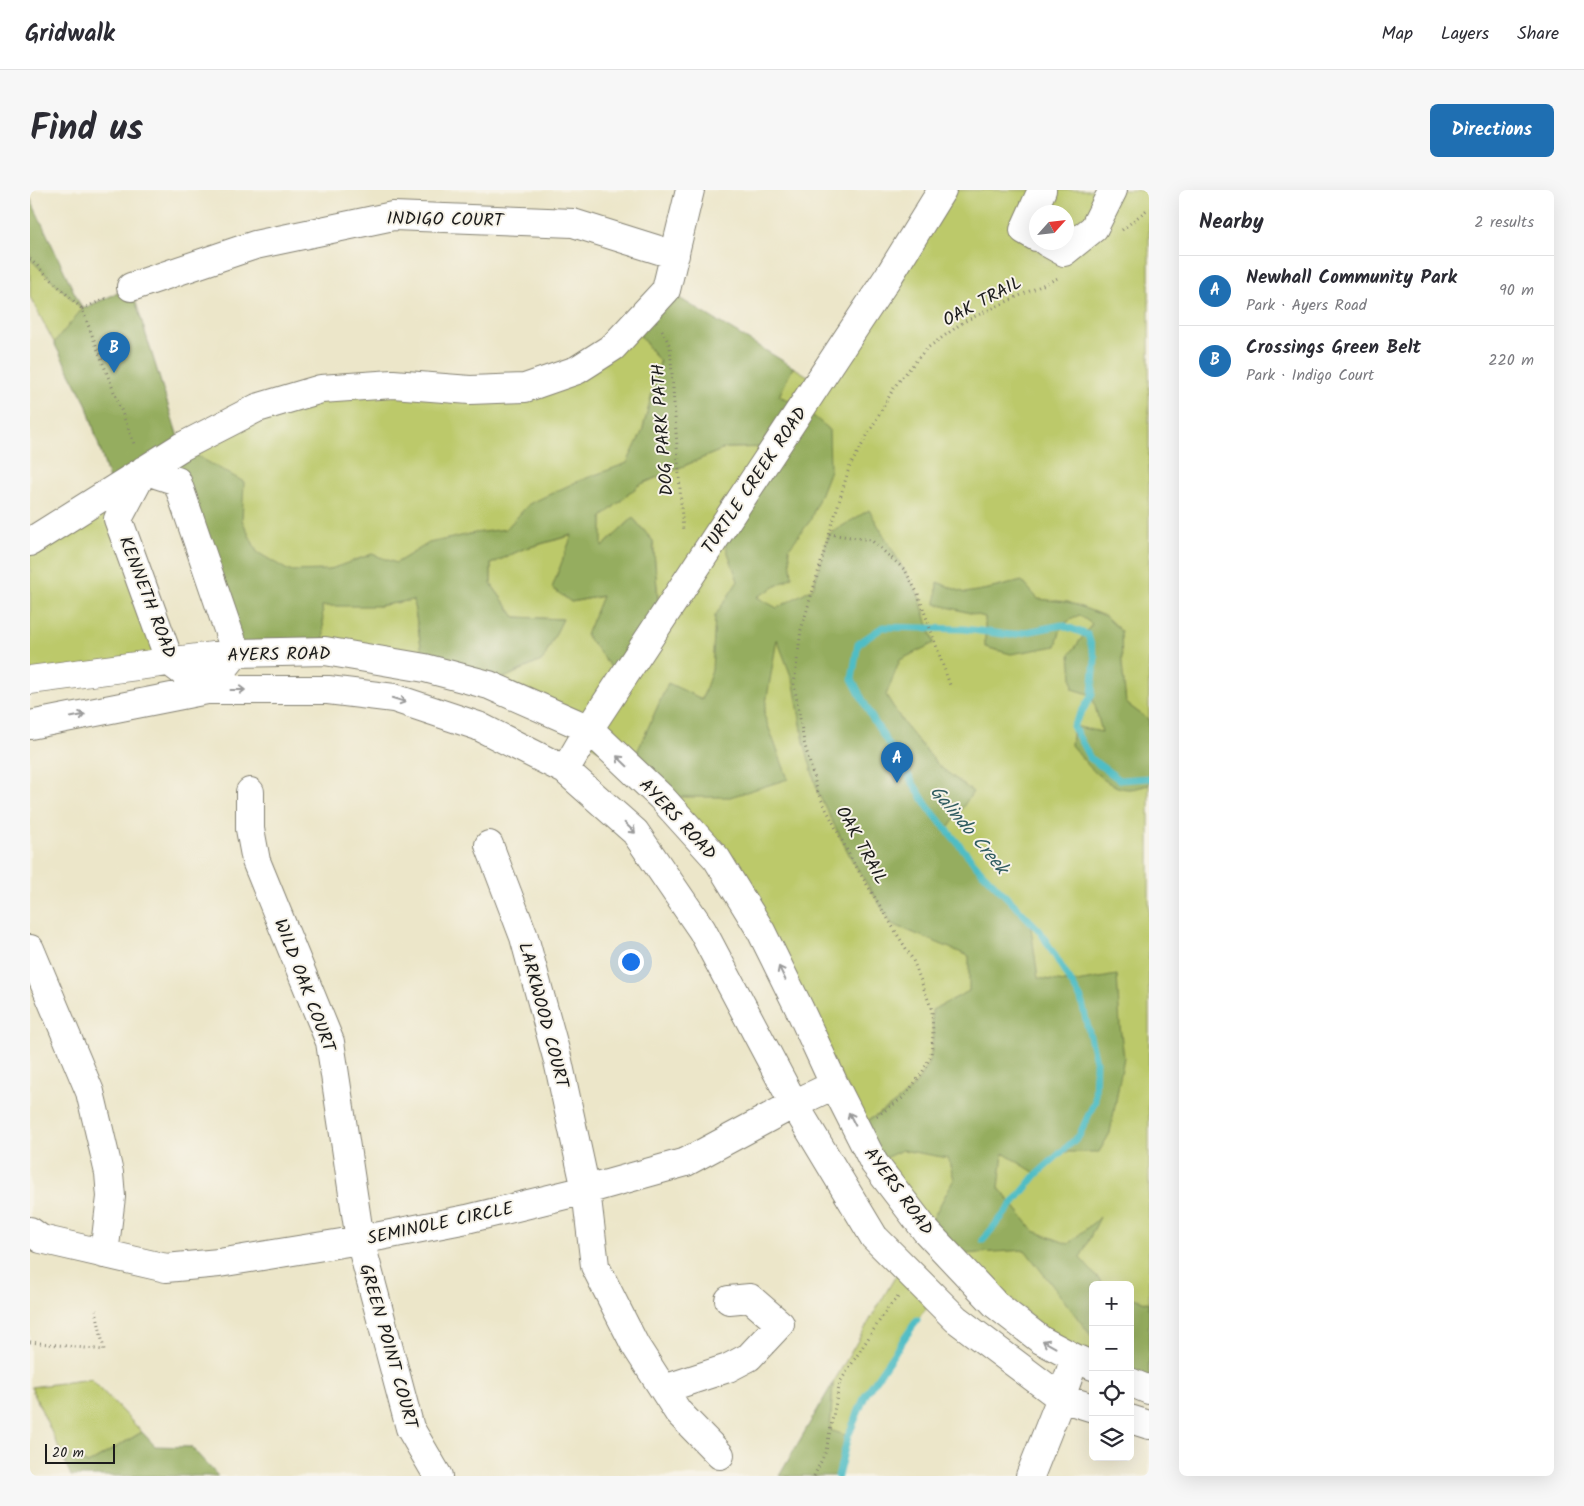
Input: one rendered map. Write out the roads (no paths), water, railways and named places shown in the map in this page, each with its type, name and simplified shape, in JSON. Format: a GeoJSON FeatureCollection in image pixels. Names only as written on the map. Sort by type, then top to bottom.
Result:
{"type":"FeatureCollection","features":[{"type":"Feature","properties":{"kind":"street"},"geometry":{"type":"LineString","coordinates":[[30,542],[181,447],[257,408],[321,389],[393,384],[470,390],[525,388],[577,370],[613,346],[666,290],[690,190]]}},
{"type":"Feature","properties":{"kind":"street","name":"TURTLE CREEK ROAD"},"geometry":{"type":"LineString","coordinates":[[565,770],[589,729],[890,274],[942,190]]}},
{"type":"Feature","properties":{"kind":"street"},"geometry":{"type":"LineString","coordinates":[[1035,205],[1042,190]]}},
{"type":"Feature","properties":{"kind":"street"},"geometry":{"type":"LineString","coordinates":[[1074,244],[1094,228],[1112,190]]}},
{"type":"Feature","properties":{"kind":"street","name":"INDIGO COURT"},"geometry":{"type":"LineString","coordinates":[[131,288],[255,245],[393,216],[573,223],[675,255]]}},
{"type":"Feature","properties":{"kind":"street"},"geometry":{"type":"LineString","coordinates":[[1029,219],[1024,230],[1029,233]]}},
{"type":"Feature","properties":{"kind":"street"},"geometry":{"type":"LineString","coordinates":[[144,470],[178,480],[236,653],[207,690]]}},
{"type":"Feature","properties":{"kind":"street","name":"KENNETH ROAD"},"geometry":{"type":"LineString","coordinates":[[144,470],[118,519],[170,662],[207,690]]}},
{"type":"Feature","properties":{"kind":"street","name":"AYERS ROAD"},"geometry":{"type":"LineString","coordinates":[[30,680],[236,653],[325,651],[425,668],[490,685],[589,729],[661,798],[717,859],[761,931],[834,1085],[874,1163],[926,1231],[996,1304],[1041,1340],[1084,1362]]}},
{"type":"Feature","properties":{"kind":"street","name":"AYERS ROAD"},"geometry":{"type":"LineString","coordinates":[[30,725],[207,690],[328,690],[394,698],[478,726],[565,770],[635,832],[702,930],[794,1104],[874,1237],[956,1319],[1061,1398],[1089,1407]]}},
{"type":"Feature","properties":{"kind":"street","name":"WILD OAK COURT"},"geometry":{"type":"LineString","coordinates":[[250,792],[250,829],[256,861],[330,1042],[360,1240]]}},
{"type":"Feature","properties":{"kind":"street","name":"LARKWOOD COURT"},"geometry":{"type":"LineString","coordinates":[[489,845],[524,937],[558,1061],[586,1190],[594,1266],[635,1346],[678,1412],[720,1454]]}},
{"type":"Feature","properties":{"kind":"street"},"geometry":{"type":"LineString","coordinates":[[30,948],[90,1092],[109,1173],[110,1197],[104,1254]]}},
{"type":"Feature","properties":{"kind":"street","name":"SEMINOLE CIRCLE"},"geometry":{"type":"LineString","coordinates":[[30,1231],[42,1238],[166,1268],[219,1263],[360,1240],[467,1219],[586,1190],[686,1162],[794,1104],[834,1085]]}},
{"type":"Feature","properties":{"kind":"street","name":"GREEN POINT COURT"},"geometry":{"type":"LineString","coordinates":[[360,1240],[410,1428],[438,1476]]}},
{"type":"Feature","properties":{"kind":"street"},"geometry":{"type":"LineString","coordinates":[[664,1389],[728,1368],[749,1357],[780,1324],[750,1298],[729,1300]]}},
{"type":"Feature","properties":{"kind":"street"},"geometry":{"type":"LineString","coordinates":[[1030,1476],[1061,1398],[1084,1362]]}},
{"type":"Feature","properties":{"kind":"street"},"geometry":{"type":"LineString","coordinates":[[1134,1384],[1149,1390]]}},
{"type":"Feature","properties":{"kind":"street"},"geometry":{"type":"LineString","coordinates":[[1134,1420],[1149,1425]]}},
{"type":"Feature","properties":{"kind":"waterway","name":"Galindo Creek"},"geometry":{"type":"LineString","coordinates":[[983,1240],[1037,1174],[1079,1136],[1095,1101],[1096,1061],[1081,999],[1040,931],[981,871],[928,807],[871,716],[852,679],[858,644],[883,627],[964,629],[1011,635],[1062,625],[1088,635],[1095,658],[1092,695],[1073,726],[1090,758],[1120,780],[1149,778]]}},
{"type":"Feature","properties":{"kind":"waterway","name":"Galindo Creek"},"geometry":{"type":"LineString","coordinates":[[838,1476],[848,1436],[866,1394],[917,1320]]}},
{"type":"Feature","properties":{"kind":"place","name":"Crossings Green Belt"},"geometry":{"type":"Point","coordinates":[114,373]}},
{"type":"Feature","properties":{"kind":"place","name":"Newhall Community Park"},"geometry":{"type":"Point","coordinates":[897,783]}}]}
